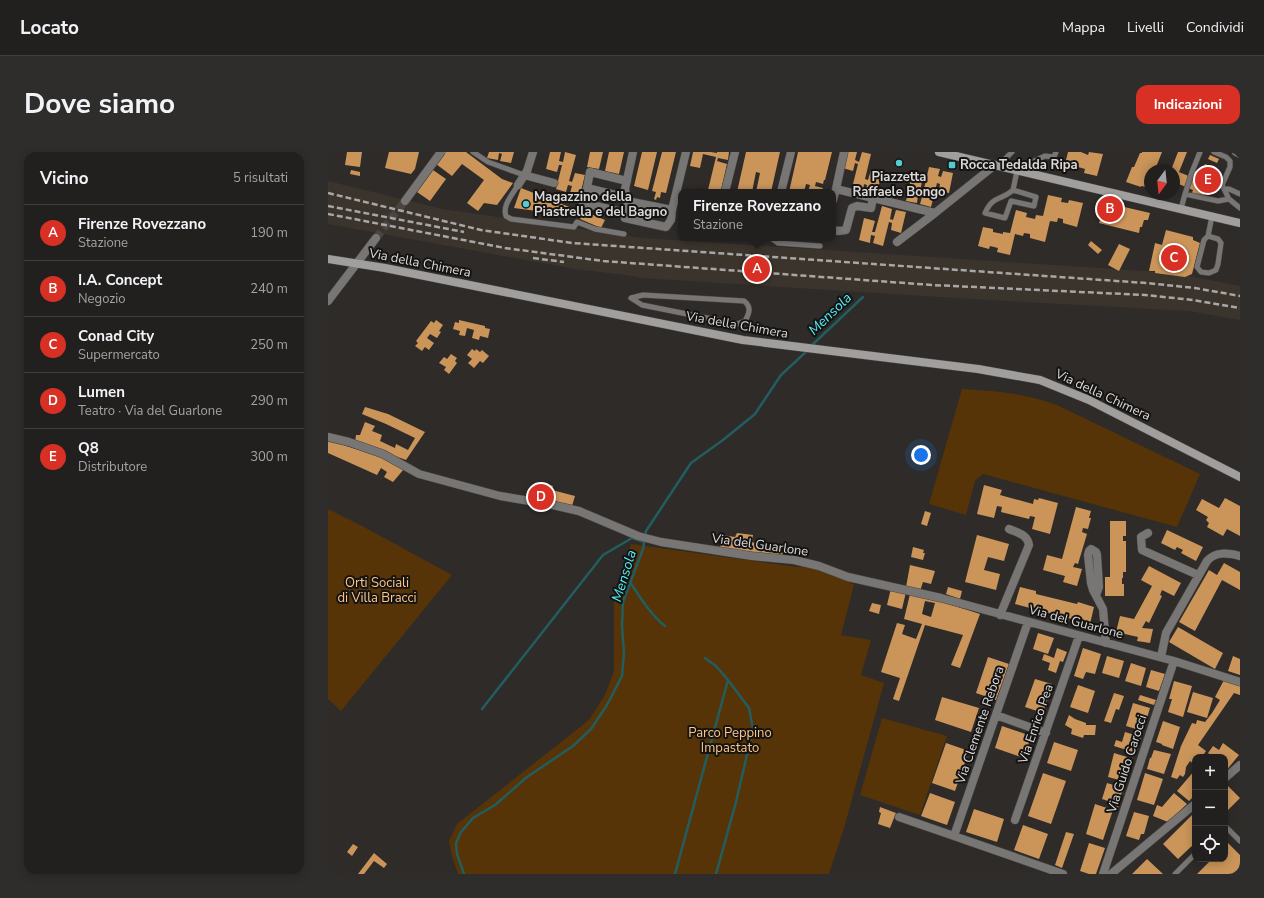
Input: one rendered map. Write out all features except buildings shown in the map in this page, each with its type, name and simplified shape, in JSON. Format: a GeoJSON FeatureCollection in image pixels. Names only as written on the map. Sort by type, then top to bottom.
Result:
{"type":"FeatureCollection","features":[{"type":"Feature","properties":{"kind":"street"},"geometry":{"type":"LineString","coordinates":[[405,201],[441,152]]}},
{"type":"Feature","properties":{"kind":"street"},"geometry":{"type":"LineString","coordinates":[[518,185],[524,175],[533,152]]}},
{"type":"Feature","properties":{"kind":"street"},"geometry":{"type":"LineString","coordinates":[[633,152],[625,190],[628,205],[625,218],[666,227],[672,220],[672,210],[686,152]]}},
{"type":"Feature","properties":{"kind":"street"},"geometry":{"type":"LineString","coordinates":[[726,189],[735,152]]}},
{"type":"Feature","properties":{"kind":"street"},"geometry":{"type":"LineString","coordinates":[[782,189],[791,152]]}},
{"type":"Feature","properties":{"kind":"street"},"geometry":{"type":"LineString","coordinates":[[844,152],[836,189],[935,213]]}},
{"type":"Feature","properties":{"kind":"street"},"geometry":{"type":"LineString","coordinates":[[939,152],[1240,223]]}},
{"type":"Feature","properties":{"kind":"street"},"geometry":{"type":"LineString","coordinates":[[1236,152],[1240,154]]}},
{"type":"Feature","properties":{"kind":"street"},"geometry":{"type":"LineString","coordinates":[[897,242],[995,165]]}},
{"type":"Feature","properties":{"kind":"street"},"geometry":{"type":"LineString","coordinates":[[626,213],[583,203],[590,172],[627,181]]}},
{"type":"Feature","properties":{"kind":"street"},"geometry":{"type":"LineString","coordinates":[[524,175],[554,183]]}},
{"type":"Feature","properties":{"kind":"street"},"geometry":{"type":"LineString","coordinates":[[587,188],[620,196],[632,202],[672,210]]}},
{"type":"Feature","properties":{"kind":"street"},"geometry":{"type":"LineString","coordinates":[[836,231],[846,230],[852,208],[857,206],[870,208],[873,198]]}},
{"type":"Feature","properties":{"kind":"street"},"geometry":{"type":"LineString","coordinates":[[328,301],[376,238]]}},
{"type":"Feature","properties":{"kind":"street","name":"Via della Chimera"},"geometry":{"type":"LineString","coordinates":[[328,260],[356,263],[743,340],[978,370],[1040,380],[1089,400],[1240,477]]}},
{"type":"Feature","properties":{"kind":"street","name":"Via del Guarlone"},"geometry":{"type":"LineString","coordinates":[[328,437],[349,442],[383,454],[419,474],[500,496],[579,511],[638,536],[752,556],[794,560],[819,566],[848,577],[941,598],[1160,657],[1240,682]]}},
{"type":"Feature","properties":{"kind":"street"},"geometry":{"type":"LineString","coordinates":[[1000,614],[1029,545],[1028,539],[1024,535],[1009,530]]}},
{"type":"Feature","properties":{"kind":"street"},"geometry":{"type":"LineString","coordinates":[[1148,533],[1141,537],[1142,550],[1198,575]]}},
{"type":"Feature","properties":{"kind":"street"},"geometry":{"type":"LineString","coordinates":[[1160,657],[1166,633],[1208,559],[1216,555],[1224,554],[1240,556]]}},
{"type":"Feature","properties":{"kind":"street"},"geometry":{"type":"LineString","coordinates":[[1096,595],[1103,609],[1106,643]]}},
{"type":"Feature","properties":{"kind":"street","name":"Via Clemente Rebora"},"geometry":{"type":"LineString","coordinates":[[954,836],[1028,622]]}},
{"type":"Feature","properties":{"kind":"street","name":"Via Enrico Pea"},"geometry":{"type":"LineString","coordinates":[[1015,820],[1079,636]]}},
{"type":"Feature","properties":{"kind":"street","name":"Via Guido Carocci"},"geometry":{"type":"LineString","coordinates":[[1103,874],[1174,661]]}},
{"type":"Feature","properties":{"kind":"street"},"geometry":{"type":"LineString","coordinates":[[996,715],[1046,733]]}},
{"type":"Feature","properties":{"kind":"street"},"geometry":{"type":"LineString","coordinates":[[1228,775],[1240,765]]}},
{"type":"Feature","properties":{"kind":"street"},"geometry":{"type":"LineString","coordinates":[[1111,874],[1192,806]]}},
{"type":"Feature","properties":{"kind":"street"},"geometry":{"type":"LineString","coordinates":[[899,817],[1063,874]]}},
{"type":"Feature","properties":{"kind":"lane"},"geometry":{"type":"LineString","coordinates":[[473,152],[488,162],[524,175]]}},
{"type":"Feature","properties":{"kind":"lane"},"geometry":{"type":"LineString","coordinates":[[995,165],[1005,159],[1012,152]]}},
{"type":"Feature","properties":{"kind":"lane"},"geometry":{"type":"LineString","coordinates":[[1030,174],[1034,161],[1045,156],[1054,157],[1056,152]]}},
{"type":"Feature","properties":{"kind":"lane"},"geometry":{"type":"LineString","coordinates":[[1181,209],[1192,172],[1200,152]]}},
{"type":"Feature","properties":{"kind":"lane"},"geometry":{"type":"LineString","coordinates":[[1214,152],[1226,157],[1230,161],[1230,167],[1223,187],[1228,198],[1240,208]]}},
{"type":"Feature","properties":{"kind":"lane"},"geometry":{"type":"LineString","coordinates":[[1010,201],[1005,218],[985,213],[988,205],[998,197],[1006,196],[1012,190],[1017,171]]}},
{"type":"Feature","properties":{"kind":"lane"},"geometry":{"type":"LineString","coordinates":[[1192,172],[1240,194]]}},
{"type":"Feature","properties":{"kind":"lane"},"geometry":{"type":"LineString","coordinates":[[518,185],[504,211],[506,216],[511,219],[574,228],[577,222],[595,229],[624,234]]}},
{"type":"Feature","properties":{"kind":"lane"},"geometry":{"type":"LineString","coordinates":[[1006,196],[1010,201],[1034,206],[1036,197],[1012,190]]}},
{"type":"Feature","properties":{"kind":"lane"},"geometry":{"type":"LineString","coordinates":[[1185,194],[1218,201],[1228,198]]}},
{"type":"Feature","properties":{"kind":"lane"},"geometry":{"type":"LineString","coordinates":[[1208,236],[1218,239],[1221,243],[1216,270],[1209,273],[1201,272],[1197,267],[1204,240],[1208,236],[1212,216]]}},
{"type":"Feature","properties":{"kind":"lane"},"geometry":{"type":"LineString","coordinates":[[775,241],[778,243],[820,246]]}},
{"type":"Feature","properties":{"kind":"lane"},"geometry":{"type":"LineString","coordinates":[[643,295],[740,301],[747,303],[749,313],[745,321],[736,324],[642,305],[631,298],[643,295]]}},
{"type":"Feature","properties":{"kind":"lane"},"geometry":{"type":"LineString","coordinates":[[1228,829],[1240,841]]}},
{"type":"Feature","properties":{"kind":"lane"},"geometry":{"type":"LineString","coordinates":[[1179,873],[1192,858]]}},
{"type":"Feature","properties":{"kind":"shaded area"},"geometry":{"type":"Polygon","coordinates":[[[328,181],[442,209],[643,238],[1145,271],[1184,275],[1240,286],[1240,320],[1189,311],[640,278],[575,269],[328,224],[328,181]]]}},
{"type":"Feature","properties":{"kind":"green space"},"geometry":{"type":"Polygon","coordinates":[[[962,389],[1010,393],[1057,405],[1200,474],[1177,527],[983,474],[975,481],[966,515],[929,504],[962,389]]]}},
{"type":"Feature","properties":{"kind":"green space","name":"Orti Sociali di Villa Bracci"},"geometry":{"type":"Polygon","coordinates":[[[328,509],[452,575],[341,711],[328,699],[328,509]]]}},
{"type":"Feature","properties":{"kind":"green space","name":"Parco Peppino Impastato"},"geometry":{"type":"Polygon","coordinates":[[[631,544],[790,566],[830,570],[854,585],[841,635],[871,640],[861,675],[884,683],[844,828],[829,874],[458,874],[449,841],[457,824],[589,720],[605,695],[614,671],[614,598],[631,544]]]}},
{"type":"Feature","properties":{"kind":"green space"},"geometry":{"type":"Polygon","coordinates":[[[882,718],[947,736],[920,815],[860,795],[882,718]]]}},
{"type":"Feature","properties":{"kind":"waterway","name":"Mensola"},"geometry":{"type":"LineString","coordinates":[[811,346],[863,297]]}},
{"type":"Feature","properties":{"kind":"waterway","name":"Mensola"},"geometry":{"type":"LineString","coordinates":[[464,874],[457,854],[456,843],[461,832],[473,818],[495,805],[527,777],[573,746],[591,729],[607,705],[622,676],[624,653],[622,626],[623,602],[643,549],[646,531],[691,463],[755,414],[781,375],[808,350]]}},
{"type":"Feature","properties":{"kind":"waterway"},"geometry":{"type":"LineString","coordinates":[[482,709],[603,555],[632,538],[644,542]]}},
{"type":"Feature","properties":{"kind":"waterway"},"geometry":{"type":"LineString","coordinates":[[630,582],[650,611],[665,626]]}},
{"type":"Feature","properties":{"kind":"waterway"},"geometry":{"type":"LineString","coordinates":[[705,658],[716,666],[749,708],[753,729],[736,802],[716,874]]}},
{"type":"Feature","properties":{"kind":"waterway"},"geometry":{"type":"LineString","coordinates":[[675,874],[728,680]]}},
{"type":"Feature","properties":{"kind":"tunnel"},"geometry":{"type":"LineString","coordinates":[[376,238],[405,201]]}},
{"type":"Feature","properties":{"kind":"railway"},"geometry":{"type":"LineString","coordinates":[[328,193],[481,230],[572,243],[1146,283],[1195,288],[1240,296]]}},
{"type":"Feature","properties":{"kind":"railway"},"geometry":{"type":"LineString","coordinates":[[328,206],[464,232]]}},
{"type":"Feature","properties":{"kind":"railway"},"geometry":{"type":"LineString","coordinates":[[328,214],[505,248],[603,261],[932,285],[1145,295],[1193,300],[1240,308]]}},
{"type":"Feature","properties":{"kind":"railway"},"geometry":{"type":"LineString","coordinates":[[533,258],[564,262]]}},
{"type":"Feature","properties":{"kind":"place","name":"Piazzetta Raffaele Bongo"},"geometry":{"type":"Point","coordinates":[899,163]}},
{"type":"Feature","properties":{"kind":"place","name":"Rocca Tedalda Ripa"},"geometry":{"type":"Point","coordinates":[952,165]}},
{"type":"Feature","properties":{"kind":"place","name":"Q8"},"geometry":{"type":"Point","coordinates":[1208,180]}},
{"type":"Feature","properties":{"kind":"place","name":"Magazzino della Piastrella e del Bagno"},"geometry":{"type":"Point","coordinates":[526,204]}},
{"type":"Feature","properties":{"kind":"place","name":"I.A. Concept"},"geometry":{"type":"Point","coordinates":[1110,209]}},
{"type":"Feature","properties":{"kind":"place","name":"Conad City"},"geometry":{"type":"Point","coordinates":[1174,258]}},
{"type":"Feature","properties":{"kind":"place","name":"Firenze Rovezzano"},"geometry":{"type":"Point","coordinates":[757,269]}},
{"type":"Feature","properties":{"kind":"place","name":"Lumen"},"geometry":{"type":"Point","coordinates":[541,497]}}]}
